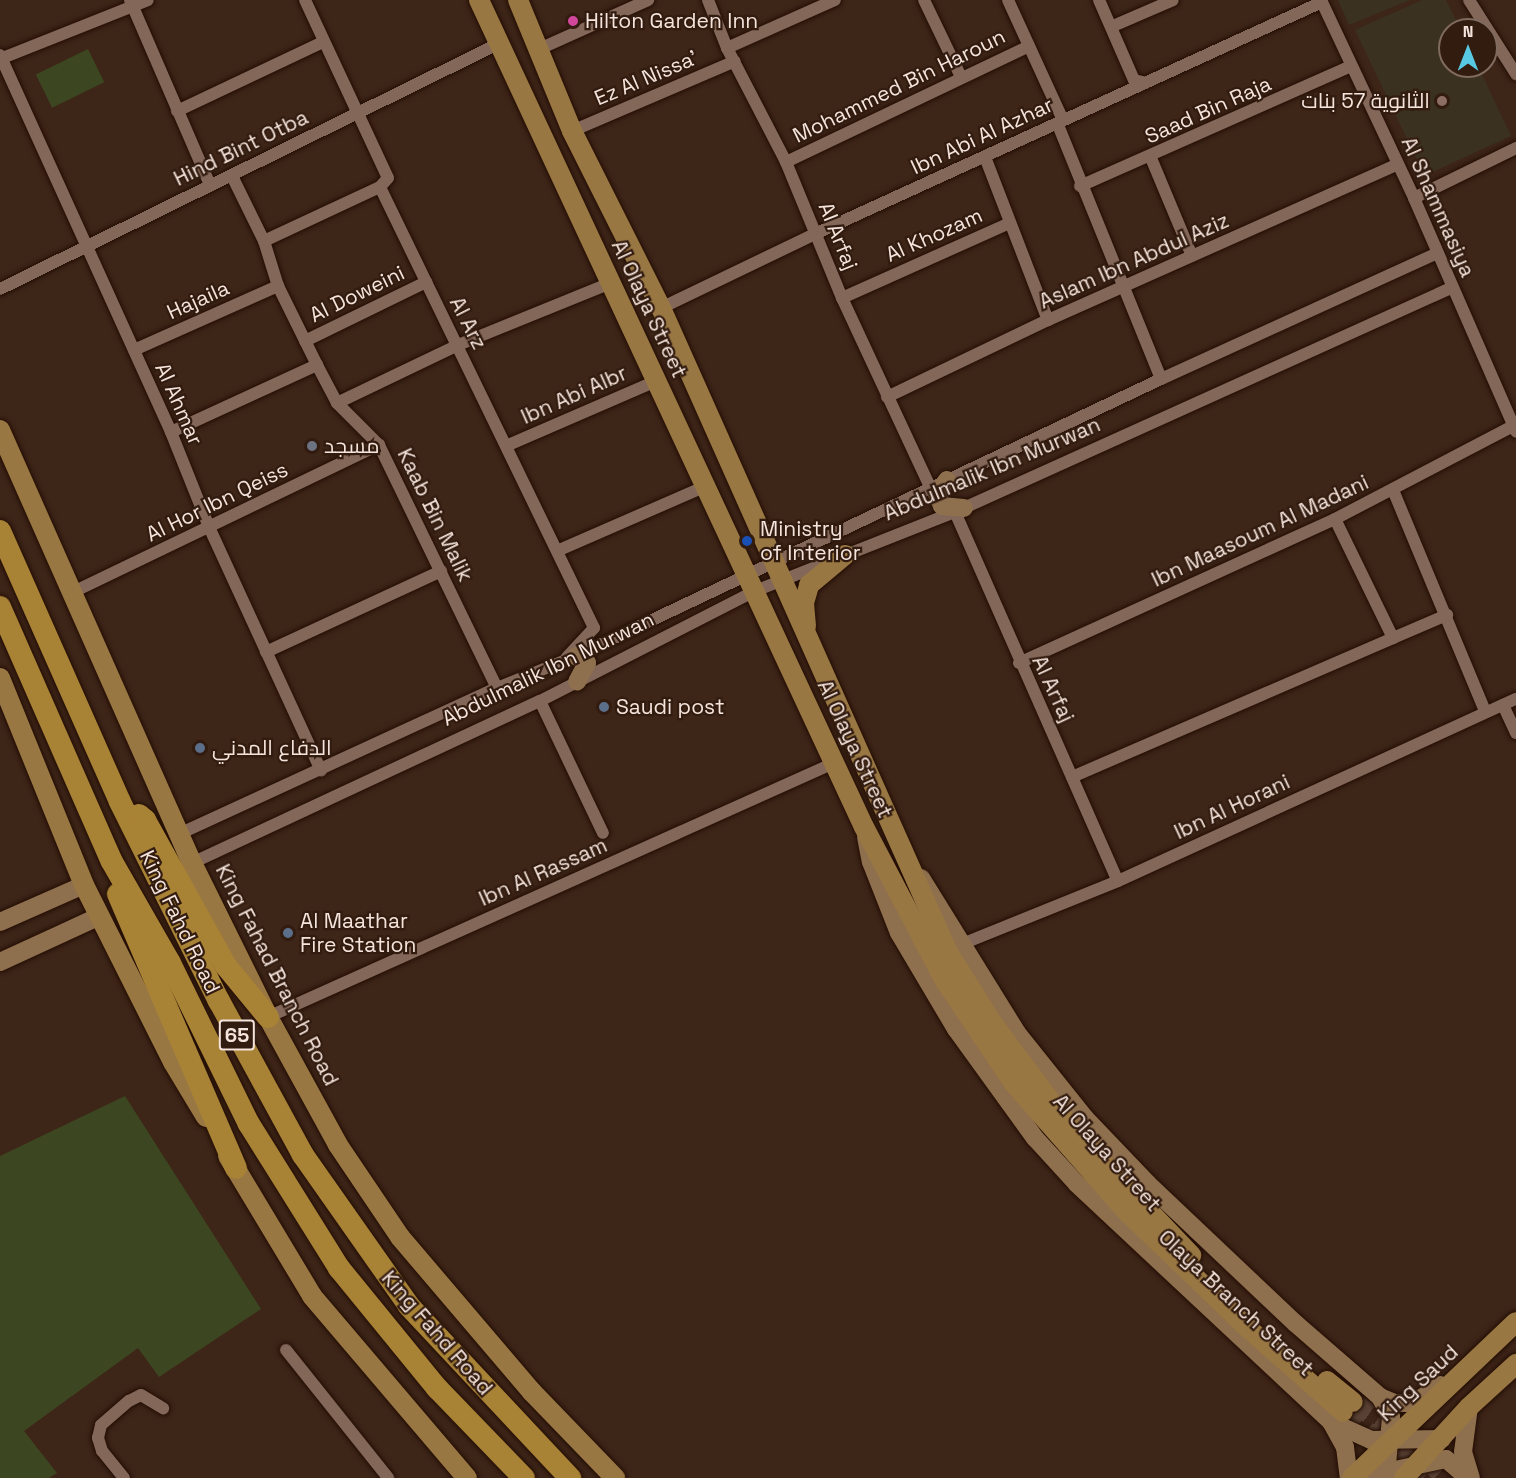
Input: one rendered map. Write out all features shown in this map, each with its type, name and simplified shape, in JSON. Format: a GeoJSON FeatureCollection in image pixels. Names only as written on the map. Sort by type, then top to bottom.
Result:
{"type":"FeatureCollection","features":[{"type":"Feature","properties":{"kind":"highway","name":"King Fahd Road"},"geometry":{"type":"LineString","coordinates":[[0,531],[120,802],[240,1039],[303,1155],[340,1211],[409,1306],[570,1478]]}},
{"type":"Feature","properties":{"kind":"highway","name":"King Fahd Road"},"geometry":{"type":"LineString","coordinates":[[0,607],[111,860],[170,963],[249,1124],[339,1268],[437,1388],[524,1478]]}},
{"type":"Feature","properties":{"kind":"highway"},"geometry":{"type":"LineString","coordinates":[[120,802],[145,819],[226,966],[268,1017]]}},
{"type":"Feature","properties":{"kind":"highway"},"geometry":{"type":"LineString","coordinates":[[111,860],[119,901],[236,1168]]}},
{"type":"Feature","properties":{"kind":"main road","name":"Al Olaya Street"},"geometry":{"type":"LineString","coordinates":[[479,0],[864,827],[945,981],[1015,1084],[1058,1137],[1160,1244],[1343,1412]]}},
{"type":"Feature","properties":{"kind":"main road","name":"Al Olaya Street"},"geometry":{"type":"LineString","coordinates":[[518,0],[572,131],[661,309],[948,952],[998,1032],[1072,1130],[1343,1412]]}},
{"type":"Feature","properties":{"kind":"main road","name":"King Fahad Branch Road"},"geometry":{"type":"LineString","coordinates":[[0,430],[192,863],[268,1017],[338,1145],[400,1236],[532,1392],[615,1478]]}},
{"type":"Feature","properties":{"kind":"main road"},"geometry":{"type":"LineString","coordinates":[[807,638],[804,603],[810,585],[845,555]]}},
{"type":"Feature","properties":{"kind":"main road"},"geometry":{"type":"LineString","coordinates":[[0,678],[84,885],[173,1062],[312,1296],[467,1478]]}},
{"type":"Feature","properties":{"kind":"main road","name":"King Saud"},"geometry":{"type":"LineString","coordinates":[[1350,1478],[1390,1441],[1415,1431],[1475,1363],[1516,1322]]}},
{"type":"Feature","properties":{"kind":"main road"},"geometry":{"type":"LineString","coordinates":[[1403,1474],[1442,1438],[1469,1407],[1516,1364]]}},
{"type":"Feature","properties":{"kind":"street"},"geometry":{"type":"LineString","coordinates":[[0,57],[132,4],[148,0]]}},
{"type":"Feature","properties":{"kind":"street","name":"Al Arz"},"geometry":{"type":"LineString","coordinates":[[305,0],[322,42],[359,111],[388,178],[380,187],[559,550],[594,628],[571,657]]}},
{"type":"Feature","properties":{"kind":"street"},"geometry":{"type":"LineString","coordinates":[[537,50],[648,0]]}},
{"type":"Feature","properties":{"kind":"street","name":"Al Arfaj"},"geometry":{"type":"LineString","coordinates":[[708,0],[727,48],[786,162],[842,298],[887,397],[938,484]]}},
{"type":"Feature","properties":{"kind":"street","name":"Ez Al Nissa'"},"geometry":{"type":"LineString","coordinates":[[727,48],[835,0]]}},
{"type":"Feature","properties":{"kind":"street"},"geometry":{"type":"LineString","coordinates":[[924,0],[961,77]]}},
{"type":"Feature","properties":{"kind":"street"},"geometry":{"type":"LineString","coordinates":[[1008,0],[1061,122],[1080,186],[1161,378]]}},
{"type":"Feature","properties":{"kind":"street"},"geometry":{"type":"LineString","coordinates":[[1099,0],[1113,26],[1134,80],[1146,83]]}},
{"type":"Feature","properties":{"kind":"street"},"geometry":{"type":"LineString","coordinates":[[1113,26],[1173,0]]}},
{"type":"Feature","properties":{"kind":"street"},"geometry":{"type":"LineString","coordinates":[[1469,0],[1516,74]]}},
{"type":"Feature","properties":{"kind":"street","name":"Al Shammasiya"},"geometry":{"type":"LineString","coordinates":[[1321,1],[1414,198],[1515,429]]}},
{"type":"Feature","properties":{"kind":"street","name":"Ibn Abi Al Azhar"},"geometry":{"type":"LineString","coordinates":[[661,309],[817,233],[1321,1]]}},
{"type":"Feature","properties":{"kind":"street"},"geometry":{"type":"LineString","coordinates":[[132,4],[210,185]]}},
{"type":"Feature","properties":{"kind":"street"},"geometry":{"type":"LineString","coordinates":[[177,111],[322,42]]}},
{"type":"Feature","properties":{"kind":"street","name":"Hind Bint Otba"},"geometry":{"type":"LineString","coordinates":[[0,289],[500,43]]}},
{"type":"Feature","properties":{"kind":"street","name":"Mohammed Bin Haroun"},"geometry":{"type":"LineString","coordinates":[[786,162],[1029,46]]}},
{"type":"Feature","properties":{"kind":"street","name":"Al Ahmar"},"geometry":{"type":"LineString","coordinates":[[0,57],[171,432],[209,527],[321,770]]}},
{"type":"Feature","properties":{"kind":"street","name":"Ez Al Nissa'"},"geometry":{"type":"LineString","coordinates":[[572,131],[735,61]]}},
{"type":"Feature","properties":{"kind":"street","name":"Saad Bin Raja"},"geometry":{"type":"LineString","coordinates":[[1080,186],[1151,158],[1352,66]]}},
{"type":"Feature","properties":{"kind":"street"},"geometry":{"type":"LineString","coordinates":[[1414,198],[1516,148]]}},
{"type":"Feature","properties":{"kind":"street"},"geometry":{"type":"LineString","coordinates":[[985,157],[1048,320]]}},
{"type":"Feature","properties":{"kind":"street"},"geometry":{"type":"LineString","coordinates":[[1151,158],[1192,256]]}},
{"type":"Feature","properties":{"kind":"street","name":"Aslam Ibn Abdul Aziz"},"geometry":{"type":"LineString","coordinates":[[887,397],[1048,320],[1398,164]]}},
{"type":"Feature","properties":{"kind":"street","name":"Kaab Bin Malik"},"geometry":{"type":"LineString","coordinates":[[232,176],[264,241],[278,286],[317,365],[337,403],[379,445],[497,688]]}},
{"type":"Feature","properties":{"kind":"street"},"geometry":{"type":"LineString","coordinates":[[264,241],[380,187]]}},
{"type":"Feature","properties":{"kind":"street","name":"Al Khozam"},"geometry":{"type":"LineString","coordinates":[[842,298],[1010,223]]}},
{"type":"Feature","properties":{"kind":"street","name":"Abdulmalik Ibn Murwan"},"geometry":{"type":"LineString","coordinates":[[179,834],[497,688],[571,657],[1161,378],[1437,253]]}},
{"type":"Feature","properties":{"kind":"street","name":"Al Doweini"},"geometry":{"type":"LineString","coordinates":[[305,340],[426,282]]}},
{"type":"Feature","properties":{"kind":"street"},"geometry":{"type":"LineString","coordinates":[[337,403],[458,345],[611,283]]}},
{"type":"Feature","properties":{"kind":"street","name":"Hajaila"},"geometry":{"type":"LineString","coordinates":[[134,350],[278,286]]}},
{"type":"Feature","properties":{"kind":"street","name":"Abdulmalik Ibn Murwan"},"geometry":{"type":"LineString","coordinates":[[192,863],[540,701],[755,591],[959,510],[1453,288]]}},
{"type":"Feature","properties":{"kind":"street"},"geometry":{"type":"LineString","coordinates":[[171,432],[317,365]]}},
{"type":"Feature","properties":{"kind":"street","name":"Ibn Abi Albr"},"geometry":{"type":"LineString","coordinates":[[508,445],[656,381]]}},
{"type":"Feature","properties":{"kind":"street","name":"Ibn Maasoum Al Madani"},"geometry":{"type":"LineString","coordinates":[[1019,663],[1335,519],[1515,429]]}},
{"type":"Feature","properties":{"kind":"street","name":"Al Hor Ibn Qeiss"},"geometry":{"type":"LineString","coordinates":[[71,593],[379,445]]}},
{"type":"Feature","properties":{"kind":"street"},"geometry":{"type":"LineString","coordinates":[[938,484],[937,494],[942,507],[959,510]]}},
{"type":"Feature","properties":{"kind":"street"},"geometry":{"type":"LineString","coordinates":[[559,550],[706,486]]}},
{"type":"Feature","properties":{"kind":"street"},"geometry":{"type":"LineString","coordinates":[[1393,490],[1485,711]]}},
{"type":"Feature","properties":{"kind":"street","name":"Al Arfaj"},"geometry":{"type":"LineString","coordinates":[[959,510],[1019,663],[1118,881]]}},
{"type":"Feature","properties":{"kind":"street"},"geometry":{"type":"LineString","coordinates":[[1335,519],[1393,638]]}},
{"type":"Feature","properties":{"kind":"street"},"geometry":{"type":"LineString","coordinates":[[266,652],[441,572]]}},
{"type":"Feature","properties":{"kind":"street"},"geometry":{"type":"LineString","coordinates":[[1072,777],[1446,615]]}},
{"type":"Feature","properties":{"kind":"street"},"geometry":{"type":"LineString","coordinates":[[571,657],[587,663],[577,682]]}},
{"type":"Feature","properties":{"kind":"street","name":"Ibn Al Horani"},"geometry":{"type":"LineString","coordinates":[[962,944],[1118,881],[1485,711],[1516,699]]}},
{"type":"Feature","properties":{"kind":"street"},"geometry":{"type":"LineString","coordinates":[[540,701],[603,833]]}},
{"type":"Feature","properties":{"kind":"street"},"geometry":{"type":"LineString","coordinates":[[1503,705],[1516,733]]}},
{"type":"Feature","properties":{"kind":"street","name":"Ibn Al Rassam"},"geometry":{"type":"LineString","coordinates":[[268,1017],[834,763]]}},
{"type":"Feature","properties":{"kind":"street","name":"Olaya Branch Street"},"geometry":{"type":"LineString","coordinates":[[903,852],[1017,1033],[1108,1143],[1295,1323],[1380,1397],[1395,1403],[1414,1403],[1475,1363]]}},
{"type":"Feature","properties":{"kind":"street"},"geometry":{"type":"LineString","coordinates":[[0,922],[84,885]]}},
{"type":"Feature","properties":{"kind":"street"},"geometry":{"type":"LineString","coordinates":[[0,962],[100,916]]}},
{"type":"Feature","properties":{"kind":"street"},"geometry":{"type":"LineString","coordinates":[[286,1350],[388,1478]]}},
{"type":"Feature","properties":{"kind":"street"},"geometry":{"type":"LineString","coordinates":[[124,1478],[102,1451],[98,1438],[101,1425],[129,1401],[141,1395],[163,1408]]}},
{"type":"Feature","properties":{"kind":"street","name":"Olaya Branch Street"},"geometry":{"type":"LineString","coordinates":[[1380,1397],[1391,1417],[1390,1441],[1403,1474]]}},
{"type":"Feature","properties":{"kind":"street"},"geometry":{"type":"LineString","coordinates":[[1469,1407],[1463,1452],[1469,1478]]}},
{"type":"Feature","properties":{"kind":"street"},"geometry":{"type":"LineString","coordinates":[[1343,1412],[1371,1440],[1390,1441]]}},
{"type":"Feature","properties":{"kind":"street"},"geometry":{"type":"LineString","coordinates":[[1343,1412],[1350,1478]]}},
{"type":"Feature","properties":{"kind":"street"},"geometry":{"type":"LineString","coordinates":[[1403,1474],[1415,1431],[1442,1438]]}},
{"type":"Feature","properties":{"kind":"street"},"geometry":{"type":"LineString","coordinates":[[1359,1478],[1403,1474],[1446,1458],[1469,1478]]}},
{"type":"Feature","properties":{"kind":"shaded area"},"geometry":{"type":"Polygon","coordinates":[[[1338,0],[1410,0],[1349,25],[1338,0]]]}},
{"type":"Feature","properties":{"kind":"shaded area","name":"الثانوية 57 بنات"},"geometry":{"type":"Polygon","coordinates":[[[1422,0],[1446,0],[1455,18],[1438,18],[1438,78],[1484,78],[1511,136],[1428,174],[1420,166],[1355,30],[1422,0]]]}},
{"type":"Feature","properties":{"kind":"green space"},"geometry":{"type":"Polygon","coordinates":[[[88,49],[104,82],[52,108],[36,74],[88,49]]]}},
{"type":"Feature","properties":{"kind":"green space"},"geometry":{"type":"Polygon","coordinates":[[[125,1096],[261,1309],[159,1377],[138,1348],[24,1431],[57,1473],[49,1478],[0,1478],[0,1156],[125,1096]]]}},
{"type":"Feature","properties":{"kind":"tunnel"},"geometry":{"type":"LineString","coordinates":[[1353,1402],[1404,1438],[1446,1478]]}},
{"type":"Feature","properties":{"kind":"tunnel"},"geometry":{"type":"LineString","coordinates":[[1343,1412],[1423,1478]]}},
{"type":"Feature","properties":{"kind":"place","name":"Hilton Garden Inn"},"geometry":{"type":"Point","coordinates":[573,21]}},
{"type":"Feature","properties":{"kind":"place","name":"الثانوية 57 بنات"},"geometry":{"type":"Point","coordinates":[1442,101]}},
{"type":"Feature","properties":{"kind":"place","name":"مسجد"},"geometry":{"type":"Point","coordinates":[312,446]}},
{"type":"Feature","properties":{"kind":"place","name":"Ministry of Interior"},"geometry":{"type":"Point","coordinates":[747,541]}},
{"type":"Feature","properties":{"kind":"place","name":"Saudi post"},"geometry":{"type":"Point","coordinates":[604,707]}},
{"type":"Feature","properties":{"kind":"place","name":"الدفاع المدني"},"geometry":{"type":"Point","coordinates":[200,748]}},
{"type":"Feature","properties":{"kind":"place","name":"Al Maathar Fire Station"},"geometry":{"type":"Point","coordinates":[288,933]}}]}
